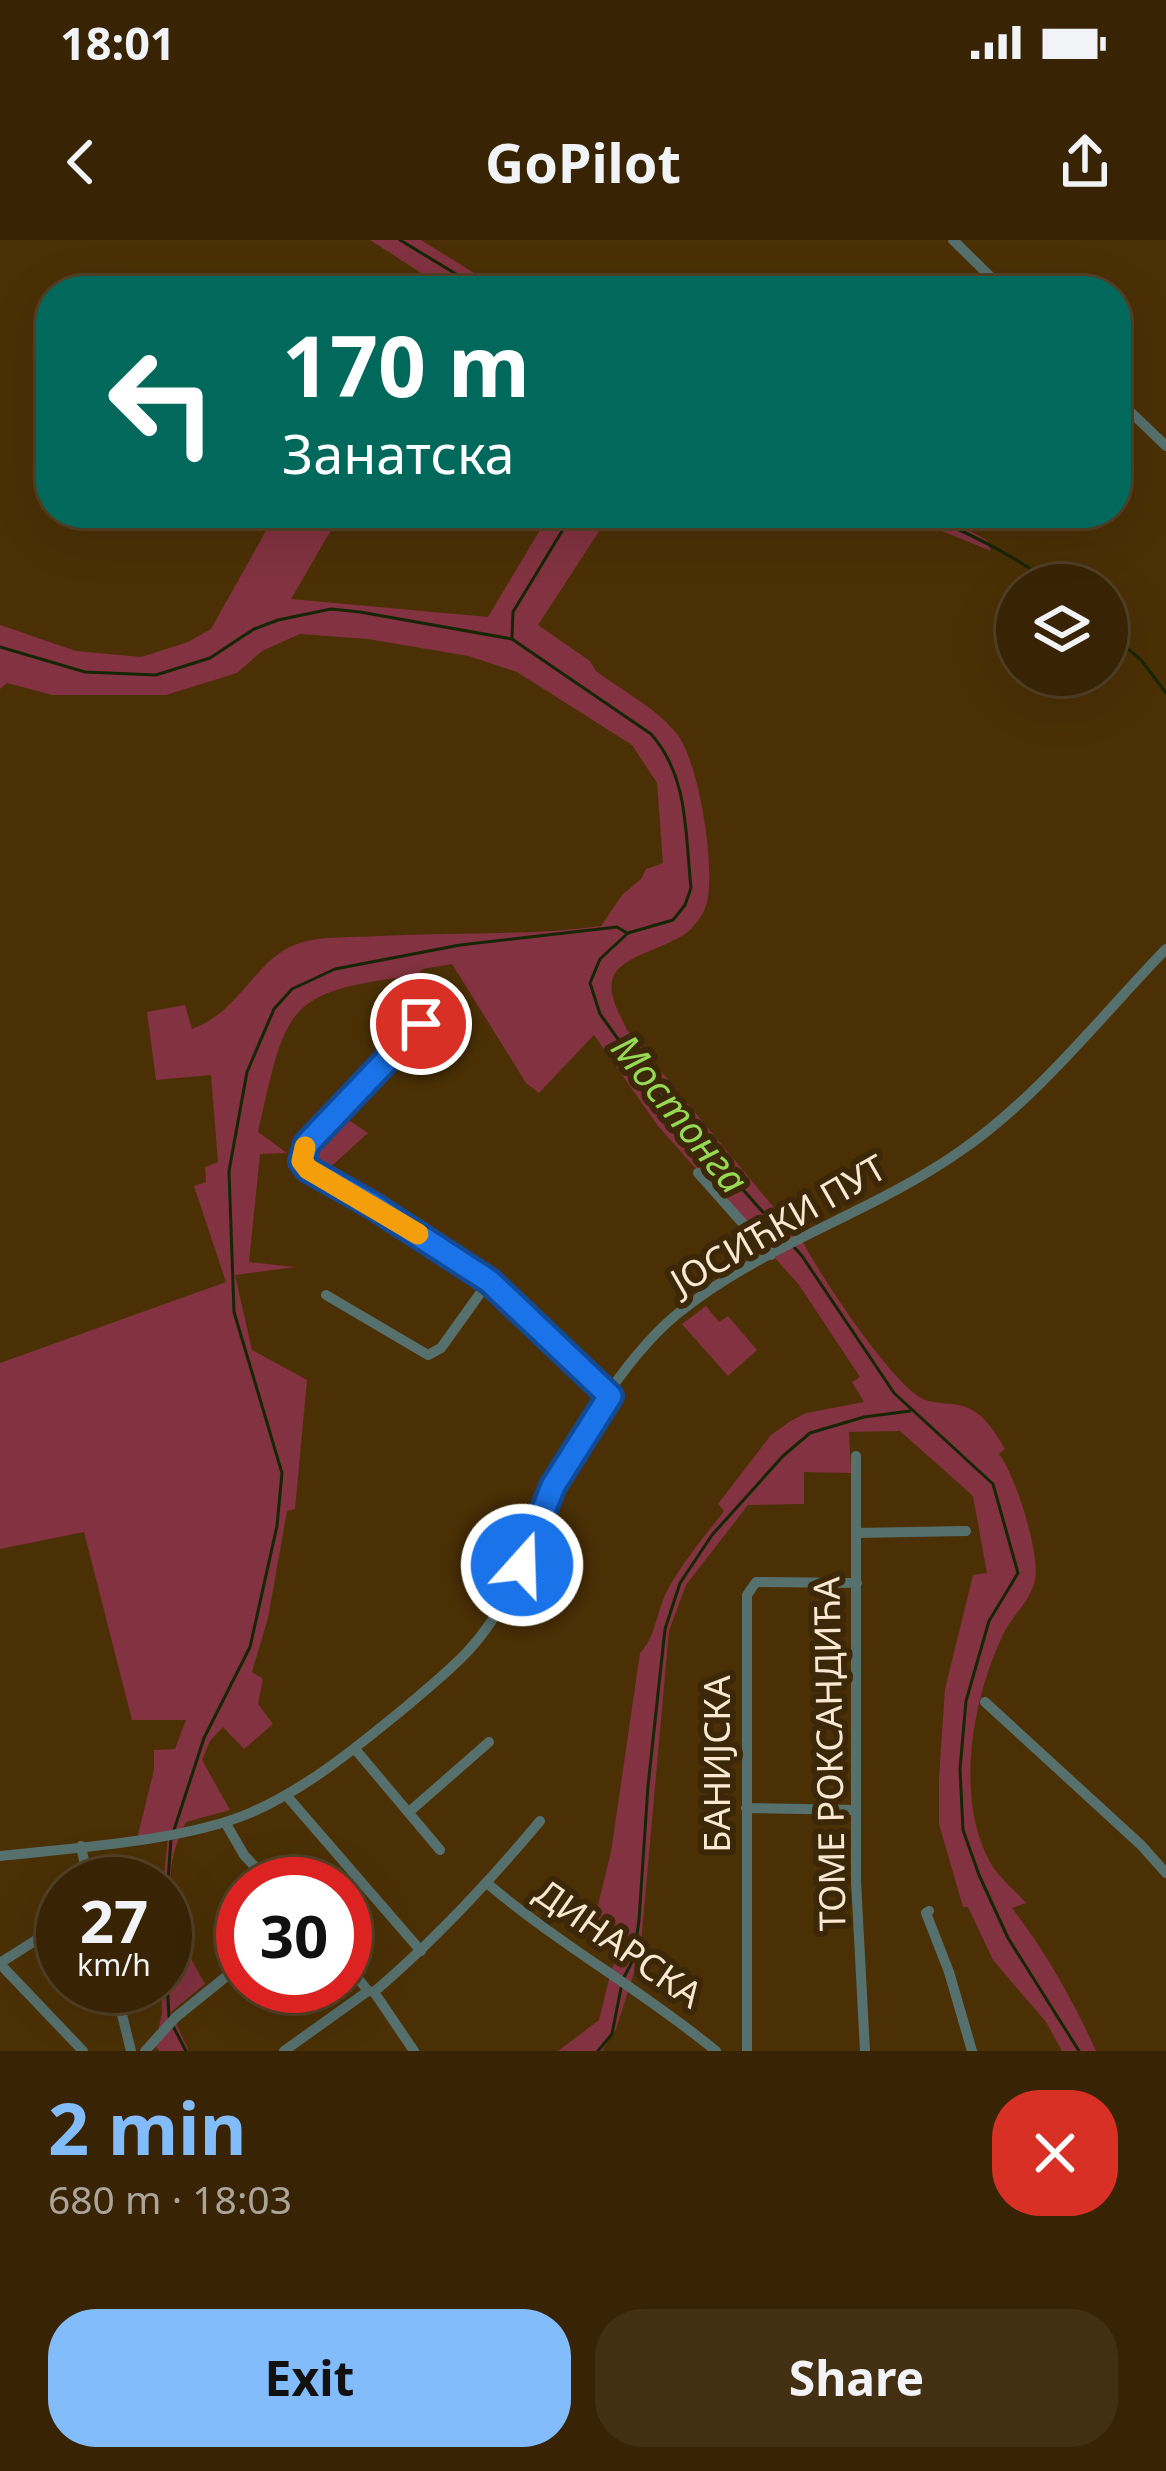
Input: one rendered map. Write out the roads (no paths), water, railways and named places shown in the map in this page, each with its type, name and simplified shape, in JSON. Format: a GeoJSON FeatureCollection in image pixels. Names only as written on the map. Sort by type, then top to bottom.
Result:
{"type":"FeatureCollection","features":[{"type":"Feature","properties":{"kind":"street"},"geometry":{"type":"LineString","coordinates":[[952,240],[989,276]]}},
{"type":"Feature","properties":{"kind":"street"},"geometry":{"type":"LineString","coordinates":[[1131,412],[1166,446]]}},
{"type":"Feature","properties":{"kind":"street","name":"ЈОСИЋКИ ПУТ"},"geometry":{"type":"LineString","coordinates":[[0,1856],[188,1832],[225,1822],[286,1795],[355,1749],[485,1636],[522,1565],[553,1486],[610,1396],[673,1318],[796,1239],[908,1184],[978,1138],[1021,1102],[1166,949]]}},
{"type":"Feature","properties":{"kind":"street"},"geometry":{"type":"LineString","coordinates":[[421,1024],[307,1144],[302,1161],[489,1281],[610,1396]]}},
{"type":"Feature","properties":{"kind":"street"},"geometry":{"type":"LineString","coordinates":[[698,1173],[773,1254]]}},
{"type":"Feature","properties":{"kind":"street"},"geometry":{"type":"LineString","coordinates":[[326,1295],[428,1355],[441,1348],[489,1281]]}},
{"type":"Feature","properties":{"kind":"street","name":"ТОМЕ РОКСАНДИЋА"},"geometry":{"type":"LineString","coordinates":[[856,1456],[856,1810],[865,2051]]}},
{"type":"Feature","properties":{"kind":"street"},"geometry":{"type":"LineString","coordinates":[[856,1533],[966,1532]]}},
{"type":"Feature","properties":{"kind":"street","name":"БАНИЈСКА"},"geometry":{"type":"LineString","coordinates":[[746,2051],[746,1659],[751,1585],[857,1583]]}},
{"type":"Feature","properties":{"kind":"street"},"geometry":{"type":"LineString","coordinates":[[986,1702],[1166,1873]]}},
{"type":"Feature","properties":{"kind":"street"},"geometry":{"type":"LineString","coordinates":[[410,1813],[490,1742]]}},
{"type":"Feature","properties":{"kind":"street"},"geometry":{"type":"LineString","coordinates":[[355,1749],[440,1850]]}},
{"type":"Feature","properties":{"kind":"street"},"geometry":{"type":"LineString","coordinates":[[286,1795],[333,1857]]}},
{"type":"Feature","properties":{"kind":"street"},"geometry":{"type":"LineString","coordinates":[[746,1808],[856,1810]]}},
{"type":"Feature","properties":{"kind":"street"},"geometry":{"type":"LineString","coordinates":[[372,1991],[422,1951],[488,1884],[540,1821]]}},
{"type":"Feature","properties":{"kind":"street"},"geometry":{"type":"LineString","coordinates":[[225,1822],[246,1857]]}},
{"type":"Feature","properties":{"kind":"street"},"geometry":{"type":"LineString","coordinates":[[81,1846],[83,1857]]}},
{"type":"Feature","properties":{"kind":"street","name":"ДИНАРСКА"},"geometry":{"type":"LineString","coordinates":[[488,1884],[716,2051]]}},
{"type":"Feature","properties":{"kind":"street"},"geometry":{"type":"LineString","coordinates":[[372,1902],[422,1951]]}},
{"type":"Feature","properties":{"kind":"street"},"geometry":{"type":"LineString","coordinates":[[929,1911],[972,2051]]}},
{"type":"Feature","properties":{"kind":"street"},"geometry":{"type":"LineString","coordinates":[[36,1941],[0,1964],[83,2051]]}},
{"type":"Feature","properties":{"kind":"street"},"geometry":{"type":"LineString","coordinates":[[145,2051],[176,2017],[216,1985]]}},
{"type":"Feature","properties":{"kind":"street"},"geometry":{"type":"LineString","coordinates":[[372,1993],[414,2051]]}},
{"type":"Feature","properties":{"kind":"street"},"geometry":{"type":"LineString","coordinates":[[122,2013],[131,2051]]}},
{"type":"Feature","properties":{"kind":"street"},"geometry":{"type":"LineString","coordinates":[[284,2051],[340,2013]]}},
{"type":"Feature","properties":{"kind":"waterway"},"geometry":{"type":"LineString","coordinates":[[400,240],[459,276]]}},
{"type":"Feature","properties":{"kind":"waterway"},"geometry":{"type":"LineString","coordinates":[[512,637],[513,612],[564,528]]}},
{"type":"Feature","properties":{"kind":"waterway"},"geometry":{"type":"LineString","coordinates":[[955,528],[1023,564]]}},
{"type":"Feature","properties":{"kind":"waterway","name":"Мостонга"},"geometry":{"type":"LineString","coordinates":[[0,647],[85,672],[156,675],[210,658],[254,629],[278,620],[331,609],[360,612],[512,639],[651,734],[679,787],[691,888],[673,920],[628,933],[600,959],[590,983],[600,1014],[656,1092],[802,1256],[894,1393],[993,1484],[1018,1573],[989,1621],[966,1701],[960,1769],[963,1830],[1008,1938],[1079,2051]]}},
{"type":"Feature","properties":{"kind":"waterway"},"geometry":{"type":"LineString","coordinates":[[1128,649],[1166,693]]}},
{"type":"Feature","properties":{"kind":"waterway"},"geometry":{"type":"LineString","coordinates":[[174,1830],[204,1738],[250,1647],[277,1526],[282,1473],[234,1312],[229,1171],[247,1072],[274,1009],[292,989],[335,969],[460,945],[617,927],[627,933]]}},
{"type":"Feature","properties":{"kind":"waterway"},"geometry":{"type":"LineString","coordinates":[[623,1979],[634,1958],[639,1920],[665,1629],[680,1583],[712,1535],[810,1433],[864,1417],[910,1411]]}},
{"type":"Feature","properties":{"kind":"waterway"},"geometry":{"type":"LineString","coordinates":[[170,1857],[171,1839]]}},
{"type":"Feature","properties":{"kind":"waterway"},"geometry":{"type":"LineString","coordinates":[[598,2051],[612,2034],[621,1988]]}},
{"type":"Feature","properties":{"kind":"waterway"},"geometry":{"type":"LineString","coordinates":[[169,2013],[169,2017]]}},
{"type":"Feature","properties":{"kind":"waterway"},"geometry":{"type":"LineString","coordinates":[[173,2026],[186,2051]]}}]}
